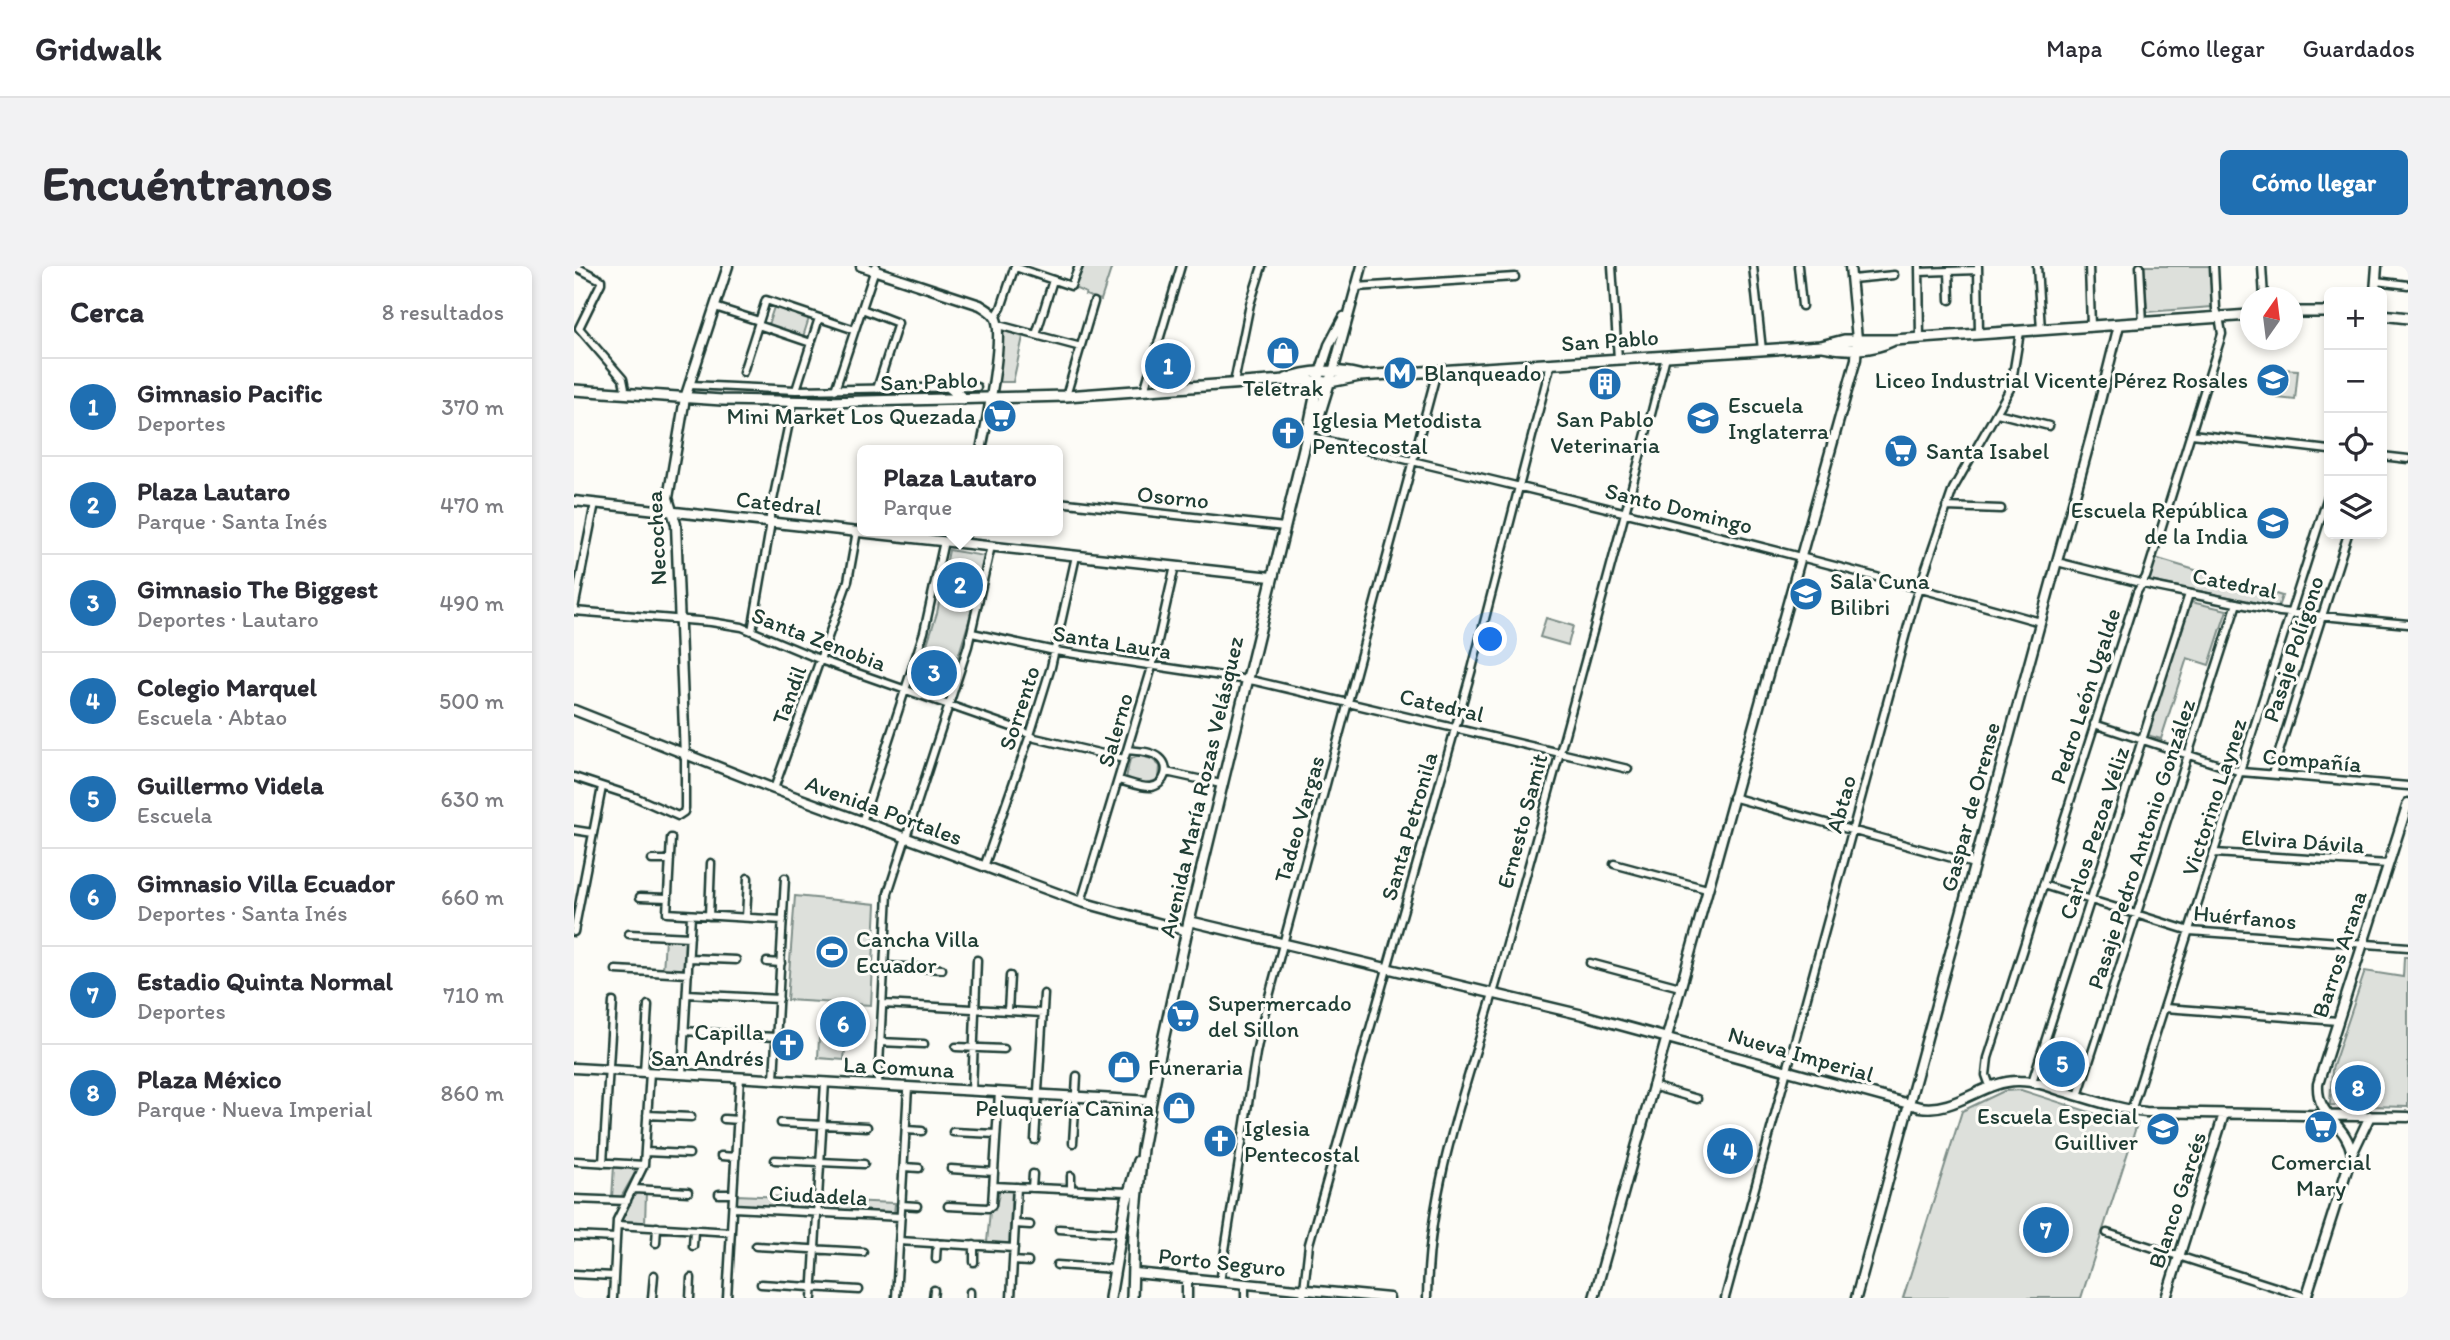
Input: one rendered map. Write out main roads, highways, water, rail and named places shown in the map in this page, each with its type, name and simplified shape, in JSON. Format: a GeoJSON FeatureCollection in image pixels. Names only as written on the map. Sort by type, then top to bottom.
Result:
{"type":"FeatureCollection","features":[{"type":"Feature","properties":{"kind":"main road"},"geometry":{"type":"LineString","coordinates":[[2303,313],[2324,312]]}},
{"type":"Feature","properties":{"kind":"main road","name":"San Pablo"},"geometry":{"type":"LineString","coordinates":[[574,390],[793,403],[1066,396],[1318,377],[1821,346],[1844,340],[1857,344],[2240,316]]}},
{"type":"Feature","properties":{"kind":"main road"},"geometry":{"type":"LineString","coordinates":[[2387,316],[2408,318]]}},
{"type":"Feature","properties":{"kind":"main road","name":"Avenida María Rozas Velásquez"},"geometry":{"type":"LineString","coordinates":[[1132,1298],[1135,1273],[1134,1233],[1142,1149],[1151,1101],[1188,926],[1307,436],[1318,377]]}},
{"type":"Feature","properties":{"kind":"main road","name":"Avenida María Rozas Velásquez"},"geometry":{"type":"LineString","coordinates":[[1307,436],[1317,422],[1331,377]]}},
{"type":"Feature","properties":{"kind":"main road"},"geometry":{"type":"LineString","coordinates":[[949,387],[964,399]]}},
{"type":"Feature","properties":{"kind":"main road","name":"Avenida María Rozas Velásquez"},"geometry":{"type":"LineString","coordinates":[[1110,1298],[1128,1192],[1142,1149]]}},
{"type":"Feature","properties":{"kind":"place","name":"Teletrak"},"geometry":{"type":"Point","coordinates":[1283,353]}},
{"type":"Feature","properties":{"kind":"place","name":"Gimnasio Pacific"},"geometry":{"type":"Point","coordinates":[1168,366]}},
{"type":"Feature","properties":{"kind":"place","name":"Blanqueado"},"geometry":{"type":"Point","coordinates":[1400,373]}},
{"type":"Feature","properties":{"kind":"place","name":"Liceo Industrial Vicente Pérez Rosales"},"geometry":{"type":"Point","coordinates":[2273,380]}},
{"type":"Feature","properties":{"kind":"place","name":"San Pablo Veterinaria"},"geometry":{"type":"Point","coordinates":[1605,384]}},
{"type":"Feature","properties":{"kind":"place","name":"Mini Market Los Quezada"},"geometry":{"type":"Point","coordinates":[1000,416]}},
{"type":"Feature","properties":{"kind":"place","name":"Escuela Inglaterra"},"geometry":{"type":"Point","coordinates":[1703,418]}},
{"type":"Feature","properties":{"kind":"place","name":"Iglesia Metodista Pentecostal"},"geometry":{"type":"Point","coordinates":[1288,433]}},
{"type":"Feature","properties":{"kind":"place","name":"Santa Isabel"},"geometry":{"type":"Point","coordinates":[1901,451]}},
{"type":"Feature","properties":{"kind":"place","name":"Escuela República de la India"},"geometry":{"type":"Point","coordinates":[2273,523]}},
{"type":"Feature","properties":{"kind":"place","name":"Plaza Lautaro"},"geometry":{"type":"Point","coordinates":[960,585]}},
{"type":"Feature","properties":{"kind":"place","name":"Sala Cuna Bilibri"},"geometry":{"type":"Point","coordinates":[1806,594]}},
{"type":"Feature","properties":{"kind":"place","name":"Gimnasio The Biggest"},"geometry":{"type":"Point","coordinates":[934,673]}},
{"type":"Feature","properties":{"kind":"place","name":"Cancha Villa Ecuador"},"geometry":{"type":"Point","coordinates":[832,952]}},
{"type":"Feature","properties":{"kind":"place","name":"Supermercado del Sillon"},"geometry":{"type":"Point","coordinates":[1183,1016]}},
{"type":"Feature","properties":{"kind":"place","name":"Gimnasio Villa Ecuador"},"geometry":{"type":"Point","coordinates":[843,1024]}},
{"type":"Feature","properties":{"kind":"place","name":"Capilla San Andrés"},"geometry":{"type":"Point","coordinates":[788,1045]}},
{"type":"Feature","properties":{"kind":"place","name":"Guillermo Videla"},"geometry":{"type":"Point","coordinates":[2062,1064]}},
{"type":"Feature","properties":{"kind":"place","name":"Funeraria"},"geometry":{"type":"Point","coordinates":[1124,1067]}},
{"type":"Feature","properties":{"kind":"place","name":"Plaza México"},"geometry":{"type":"Point","coordinates":[2358,1088]}},
{"type":"Feature","properties":{"kind":"place","name":"Peluquería Canina"},"geometry":{"type":"Point","coordinates":[1179,1108]}},
{"type":"Feature","properties":{"kind":"place","name":"Comercial Mary"},"geometry":{"type":"Point","coordinates":[2321,1127]}},
{"type":"Feature","properties":{"kind":"place","name":"Escuela Especial Guilliver"},"geometry":{"type":"Point","coordinates":[2163,1129]}},
{"type":"Feature","properties":{"kind":"place","name":"Iglesia Pentecostal"},"geometry":{"type":"Point","coordinates":[1220,1141]}},
{"type":"Feature","properties":{"kind":"place","name":"Colegio Marquel"},"geometry":{"type":"Point","coordinates":[1730,1151]}},
{"type":"Feature","properties":{"kind":"place","name":"Estadio Quinta Normal"},"geometry":{"type":"Point","coordinates":[2046,1230]}}]}
